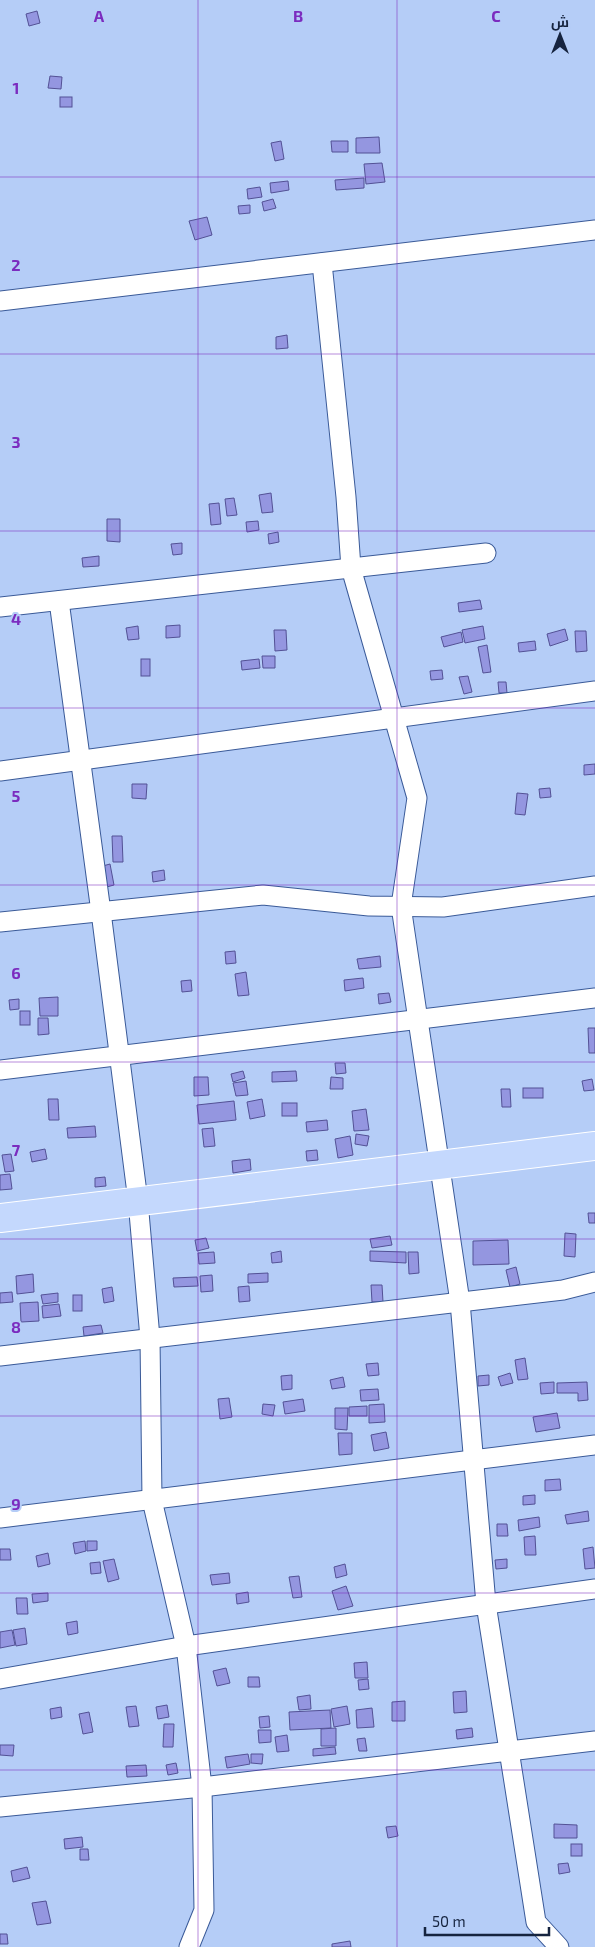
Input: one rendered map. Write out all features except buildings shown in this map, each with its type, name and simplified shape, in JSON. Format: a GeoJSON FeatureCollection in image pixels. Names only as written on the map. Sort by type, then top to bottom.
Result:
{"type":"FeatureCollection","features":[{"type":"Feature","properties":{"kind":"main road"},"geometry":{"type":"LineString","coordinates":[[0,1218],[595,1146]]}},
{"type":"Feature","properties":{"kind":"street"},"geometry":{"type":"LineString","coordinates":[[0,301],[595,230]]}},
{"type":"Feature","properties":{"kind":"street"},"geometry":{"type":"LineString","coordinates":[[322,263],[346,497],[351,568],[417,798],[401,906],[460,1302],[472,1460],[486,1604],[536,1922],[559,1947]]}},
{"type":"Feature","properties":{"kind":"street"},"geometry":{"type":"LineString","coordinates":[[0,607],[486,553]]}},
{"type":"Feature","properties":{"kind":"street"},"geometry":{"type":"LineString","coordinates":[[59,601],[102,912],[138,1201],[150,1338],[152,1500],[186,1646],[202,1787],[204,1910],[189,1947]]}},
{"type":"Feature","properties":{"kind":"street"},"geometry":{"type":"LineString","coordinates":[[0,771],[595,691]]}},
{"type":"Feature","properties":{"kind":"street"},"geometry":{"type":"LineString","coordinates":[[0,922],[263,895],[369,906],[443,907],[595,886]]}},
{"type":"Feature","properties":{"kind":"street"},"geometry":{"type":"LineString","coordinates":[[0,1070],[595,998]]}},
{"type":"Feature","properties":{"kind":"street"},"geometry":{"type":"LineString","coordinates":[[0,1356],[563,1290],[595,1282]]}},
{"type":"Feature","properties":{"kind":"street"},"geometry":{"type":"LineString","coordinates":[[0,1518],[595,1445]]}},
{"type":"Feature","properties":{"kind":"street"},"geometry":{"type":"LineString","coordinates":[[0,1679],[186,1646],[595,1589]]}},
{"type":"Feature","properties":{"kind":"street"},"geometry":{"type":"LineString","coordinates":[[0,1807],[202,1787],[595,1741]]}}]}
